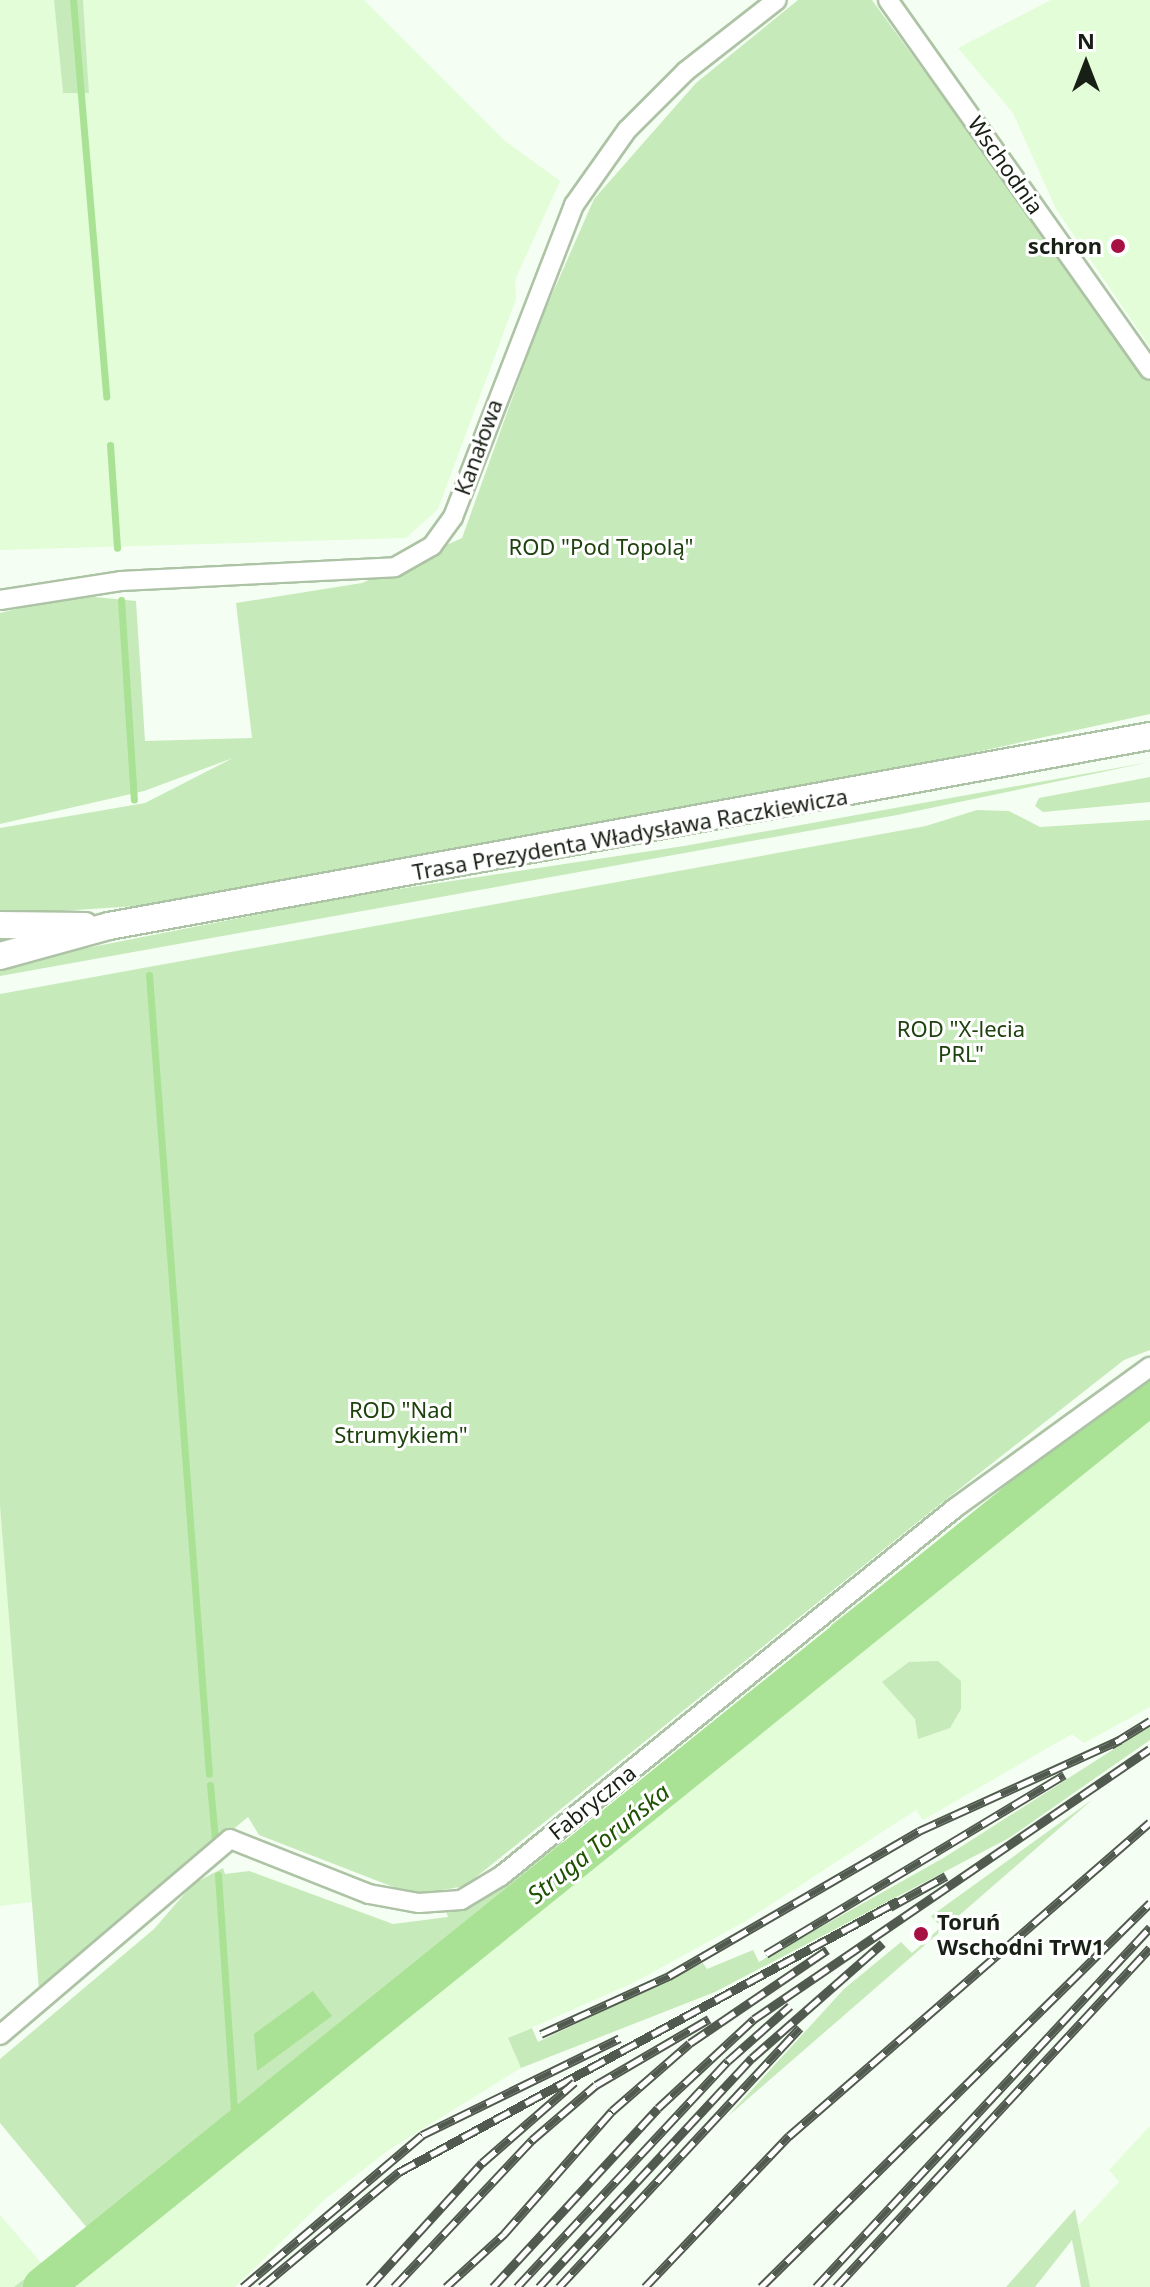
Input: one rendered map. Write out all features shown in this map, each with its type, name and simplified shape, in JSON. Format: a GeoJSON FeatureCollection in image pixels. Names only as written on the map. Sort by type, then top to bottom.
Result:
{"type":"FeatureCollection","features":[{"type":"Feature","properties":{"kind":"main road","name":"Trasa Prezydenta Władysława Raczkiewicza"},"geometry":{"type":"LineString","coordinates":[[0,956],[109,926],[1150,736]]}},
{"type":"Feature","properties":{"kind":"main road","name":"Trasa Prezydenta Władysława Raczkiewicza"},"geometry":{"type":"LineString","coordinates":[[0,925],[109,926]]}},
{"type":"Feature","properties":{"kind":"street","name":"Kanałowa"},"geometry":{"type":"LineString","coordinates":[[0,600],[121,581],[395,567],[432,546],[453,517],[574,205],[627,130],[686,71],[777,0]]}},
{"type":"Feature","properties":{"kind":"street","name":"Wschodnia"},"geometry":{"type":"LineString","coordinates":[[888,0],[1150,370]]}},
{"type":"Feature","properties":{"kind":"street"},"geometry":{"type":"LineString","coordinates":[[0,594],[24,595]]}},
{"type":"Feature","properties":{"kind":"street","name":"Fabryczna"},"geometry":{"type":"LineString","coordinates":[[0,2035],[230,1839],[369,1894],[419,1903],[461,1900],[501,1876],[955,1508],[1150,1367]]}},
{"type":"Feature","properties":{"kind":"shaded area"},"geometry":{"type":"Polygon","coordinates":[[[0,0],[54,0],[63,93],[89,92],[83,0],[364,0],[505,141],[560,181],[515,280],[516,299],[438,509],[406,538],[0,550],[0,0]]]}},
{"type":"Feature","properties":{"kind":"shaded area"},"geometry":{"type":"Polygon","coordinates":[[[1051,0],[1150,0],[1150,347],[1056,209],[1013,113],[958,48],[1051,0]]]}},
{"type":"Feature","properties":{"kind":"shaded area"},"geometry":{"type":"Polygon","coordinates":[[[1150,1403],[1150,1707],[1084,1743],[1072,1734],[923,1820],[916,1810],[744,1922],[635,1982],[508,2038],[521,2068],[390,2149],[324,2200],[235,2287],[73,2287],[818,1677],[888,1627],[1150,1403]]]}},
{"type":"Feature","properties":{"kind":"shaded area"},"geometry":{"type":"Polygon","coordinates":[[[0,1507],[33,1902],[0,1906],[0,1507]]]}},
{"type":"Feature","properties":{"kind":"shaded area"},"geometry":{"type":"Polygon","coordinates":[[[313,1991],[332,2016],[257,2071],[254,2034],[313,1991]]]}},
{"type":"Feature","properties":{"kind":"shaded area"},"geometry":{"type":"Polygon","coordinates":[[[1150,2126],[1150,2287],[1084,2287],[1076,2228],[1119,2182],[1109,2170],[1150,2126]]]}},
{"type":"Feature","properties":{"kind":"shaded area"},"geometry":{"type":"Polygon","coordinates":[[[0,2215],[43,2265],[14,2287],[0,2287],[0,2215]]]}},
{"type":"Feature","properties":{"kind":"green space"},"geometry":{"type":"Polygon","coordinates":[[[54,0],[83,0],[89,93],[63,93],[54,0]]]}},
{"type":"Feature","properties":{"kind":"green space","name":"ROD \"Pod Topolą\""},"geometry":{"type":"Polygon","coordinates":[[[798,0],[872,0],[1150,381],[1150,714],[862,777],[137,906],[0,915],[0,828],[145,803],[233,758],[144,791],[0,824],[0,613],[74,595],[136,601],[145,741],[252,738],[236,603],[362,583],[462,538],[539,324],[594,199],[696,83],[798,0]]]}},
{"type":"Feature","properties":{"kind":"green space"},"geometry":{"type":"Polygon","coordinates":[[[1150,762],[897,815],[0,976],[0,965],[352,896],[684,846],[1150,762]]]}},
{"type":"Feature","properties":{"kind":"green space"},"geometry":{"type":"Polygon","coordinates":[[[1150,777],[1150,802],[1043,812],[1035,806],[1039,798],[1150,777]]]}},
{"type":"Feature","properties":{"kind":"green space","name":"ROD \"Nad Strumykiem\""},"geometry":{"type":"Polygon","coordinates":[[[977,810],[1009,811],[1040,827],[1150,820],[1150,1350],[1124,1360],[465,1886],[414,1895],[259,1835],[248,1817],[39,1990],[0,1506],[0,994],[926,826],[977,810]]]}},
{"type":"Feature","properties":{"kind":"green space"},"geometry":{"type":"Polygon","coordinates":[[[1150,1377],[1150,1403],[838,1664],[826,1643],[831,1625],[1150,1377]]]}},
{"type":"Feature","properties":{"kind":"green space"},"geometry":{"type":"Polygon","coordinates":[[[808,1661],[818,1677],[73,2287],[14,2287],[88,2229],[0,2123],[0,2059],[154,1929],[193,1884],[223,1868],[225,1874],[249,1871],[393,1924],[448,1917],[446,1912],[474,1903],[551,1844],[577,1840],[808,1661]]]}},
{"type":"Feature","properties":{"kind":"green space"},"geometry":{"type":"Polygon","coordinates":[[[938,1661],[961,1681],[961,1709],[950,1728],[918,1739],[915,1719],[882,1682],[909,1662],[938,1661]]]}},
{"type":"Feature","properties":{"kind":"green space"},"geometry":{"type":"Polygon","coordinates":[[[1150,1726],[1150,1740],[1009,1838],[715,1992],[521,2068],[508,2038],[532,2028],[538,2042],[703,1963],[707,1969],[753,1950],[759,1962],[945,1857],[1150,1726]]]}},
{"type":"Feature","properties":{"kind":"green space"},"geometry":{"type":"Polygon","coordinates":[[[1093,1799],[727,2117],[844,1989],[901,1942],[912,1953],[941,1927],[931,1916],[1093,1799]]]}},
{"type":"Feature","properties":{"kind":"green space"},"geometry":{"type":"Polygon","coordinates":[[[1075,2209],[1090,2287],[1081,2287],[1072,2240],[1035,2287],[1006,2287],[1075,2209]]]}},
{"type":"Feature","properties":{"kind":"waterway"},"geometry":{"type":"LineString","coordinates":[[73,0],[106,397]]}},
{"type":"Feature","properties":{"kind":"waterway"},"geometry":{"type":"LineString","coordinates":[[110,445],[117,548]]}},
{"type":"Feature","properties":{"kind":"waterway"},"geometry":{"type":"LineString","coordinates":[[121,600],[134,800]]}},
{"type":"Feature","properties":{"kind":"waterway"},"geometry":{"type":"LineString","coordinates":[[149,975],[209,1774]]}},
{"type":"Feature","properties":{"kind":"waterway","name":"Struga Toruńska"},"geometry":{"type":"LineString","coordinates":[[43,2287],[1150,1395]]}},
{"type":"Feature","properties":{"kind":"waterway"},"geometry":{"type":"LineString","coordinates":[[210,1785],[215,1839]]}},
{"type":"Feature","properties":{"kind":"waterway"},"geometry":{"type":"LineString","coordinates":[[218,1875],[236,2138]]}},
{"type":"Feature","properties":{"kind":"railway"},"geometry":{"type":"LineString","coordinates":[[1111,1745],[1150,1721]]}},
{"type":"Feature","properties":{"kind":"railway"},"geometry":{"type":"LineString","coordinates":[[541,2034],[669,1976],[919,1831],[1120,1740]]}},
{"type":"Feature","properties":{"kind":"railway"},"geometry":{"type":"LineString","coordinates":[[493,2287],[658,2108],[754,2019],[1150,1749]]}},
{"type":"Feature","properties":{"kind":"railway"},"geometry":{"type":"LineString","coordinates":[[766,1954],[1064,1775]]}},
{"type":"Feature","properties":{"kind":"railway"},"geometry":{"type":"LineString","coordinates":[[645,2287],[789,2136],[1150,1822]]}},
{"type":"Feature","properties":{"kind":"railway"},"geometry":{"type":"LineString","coordinates":[[890,1907],[946,1876]]}},
{"type":"Feature","properties":{"kind":"railway"},"geometry":{"type":"LineString","coordinates":[[261,2287],[399,2172],[898,1901]]}},
{"type":"Feature","properties":{"kind":"railway"},"geometry":{"type":"LineString","coordinates":[[761,2287],[1150,1903]]}},
{"type":"Feature","properties":{"kind":"railway"},"geometry":{"type":"LineString","coordinates":[[816,2287],[1150,1927]]}},
{"type":"Feature","properties":{"kind":"railway"},"geometry":{"type":"LineString","coordinates":[[539,2287],[752,2058],[883,1943]]}},
{"type":"Feature","properties":{"kind":"railway"},"geometry":{"type":"LineString","coordinates":[[836,2287],[1150,1948]]}},
{"type":"Feature","properties":{"kind":"railway"},"geometry":{"type":"LineString","coordinates":[[446,2287],[504,2234],[612,2111],[690,2043],[827,1950]]}},
{"type":"Feature","properties":{"kind":"railway"},"geometry":{"type":"LineString","coordinates":[[517,2287],[728,2061],[790,2006]]}},
{"type":"Feature","properties":{"kind":"railway"},"geometry":{"type":"LineString","coordinates":[[394,2287],[532,2140],[596,2085],[709,2019]]}},
{"type":"Feature","properties":{"kind":"railway"},"geometry":{"type":"LineString","coordinates":[[559,2287],[800,2028]]}},
{"type":"Feature","properties":{"kind":"railway"},"geometry":{"type":"LineString","coordinates":[[243,2287],[422,2135],[620,2038]]}},
{"type":"Feature","properties":{"kind":"railway"},"geometry":{"type":"LineString","coordinates":[[369,2287],[482,2163],[575,2082]]}},
{"type":"Feature","properties":{"kind":"place","name":"schron"},"geometry":{"type":"Point","coordinates":[1118,246]}},
{"type":"Feature","properties":{"kind":"place","name":"Toruń Wschodni TrW1"},"geometry":{"type":"Point","coordinates":[921,1934]}},
{"type":"Feature","properties":{"kind":"park label","name":"ROD \"X-lecia PRL\""},"geometry":{"type":"Point","coordinates":[961,1040]}}]}
